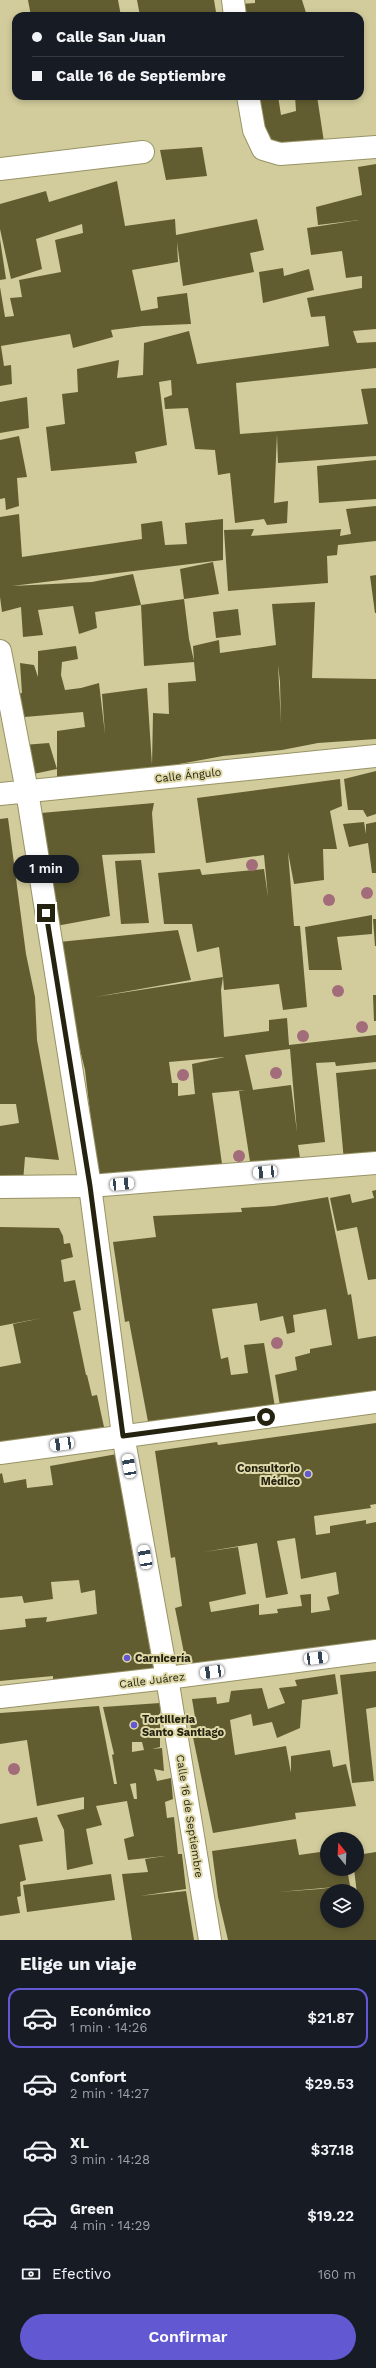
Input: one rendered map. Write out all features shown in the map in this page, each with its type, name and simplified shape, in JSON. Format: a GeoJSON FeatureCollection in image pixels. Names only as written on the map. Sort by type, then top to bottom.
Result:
{"type":"FeatureCollection","features":[{"type":"Feature","properties":{"kind":"street"},"geometry":{"type":"LineString","coordinates":[[233,0],[234,12]]}},
{"type":"Feature","properties":{"kind":"street"},"geometry":{"type":"LineString","coordinates":[[249,100],[254,130],[263,149],[280,154],[376,147]]}},
{"type":"Feature","properties":{"kind":"street"},"geometry":{"type":"LineString","coordinates":[[0,169],[143,152]]}},
{"type":"Feature","properties":{"kind":"street","name":"Calle 16 de Septiembre"},"geometry":{"type":"LineString","coordinates":[[0,651],[27,791],[90,1186],[123,1436],[167,1678],[210,1940]]}},
{"type":"Feature","properties":{"kind":"street","name":"Calle Ángulo"},"geometry":{"type":"LineString","coordinates":[[0,794],[376,756]]}},
{"type":"Feature","properties":{"kind":"street"},"geometry":{"type":"LineString","coordinates":[[0,1187],[90,1186],[376,1163]]}},
{"type":"Feature","properties":{"kind":"street"},"geometry":{"type":"LineString","coordinates":[[0,1453],[376,1402]]}},
{"type":"Feature","properties":{"kind":"street","name":"Calle Juárez"},"geometry":{"type":"LineString","coordinates":[[0,1697],[167,1678],[376,1651]]}},
{"type":"Feature","properties":{"kind":"building"},"geometry":{"type":"Polygon","coordinates":[[[28,0],[118,0],[120,12],[30,12],[28,0]]]}},
{"type":"Feature","properties":{"kind":"building"},"geometry":{"type":"Polygon","coordinates":[[[137,0],[214,0],[216,12],[139,12],[137,0]]]}},
{"type":"Feature","properties":{"kind":"building"},"geometry":{"type":"Polygon","coordinates":[[[255,0],[302,0],[306,12],[241,12],[241,4],[255,3],[255,0]]]}},
{"type":"Feature","properties":{"kind":"building"},"geometry":{"type":"Polygon","coordinates":[[[257,100],[279,100],[281,115],[296,111],[295,100],[318,100],[324,142],[285,147],[265,137],[257,100]]]}},
{"type":"Feature","properties":{"kind":"building"},"geometry":{"type":"Polygon","coordinates":[[[202,147],[207,176],[166,180],[160,150],[202,147]]]}},
{"type":"Feature","properties":{"kind":"building"},"geometry":{"type":"Polygon","coordinates":[[[376,164],[376,329],[353,331],[357,343],[376,342],[376,368],[236,383],[240,434],[368,424],[361,389],[376,388],[376,456],[278,463],[277,434],[274,503],[288,501],[287,523],[267,525],[264,519],[235,523],[230,473],[218,475],[215,450],[195,449],[188,408],[165,409],[164,398],[172,395],[171,380],[159,382],[167,445],[135,452],[137,463],[51,471],[46,427],[65,424],[62,394],[78,392],[77,369],[119,360],[117,378],[143,375],[144,343],[189,331],[197,364],[329,346],[325,316],[311,317],[307,298],[362,288],[362,276],[346,278],[342,251],[311,255],[307,228],[359,220],[318,225],[316,207],[362,195],[358,167],[376,164]]]}},
{"type":"Feature","properties":{"kind":"building"},"geometry":{"type":"Polygon","coordinates":[[[117,181],[125,226],[175,219],[176,235],[257,219],[264,250],[250,253],[254,272],[183,286],[177,242],[178,262],[132,270],[141,311],[158,308],[157,297],[187,293],[191,324],[143,326],[111,330],[113,337],[73,348],[70,334],[1,346],[4,366],[11,365],[12,384],[0,386],[0,287],[5,317],[14,316],[10,298],[22,297],[19,280],[61,272],[55,240],[83,233],[82,224],[36,239],[42,269],[11,279],[0,229],[0,204],[46,191],[49,202],[117,181]]]}},
{"type":"Feature","properties":{"kind":"building"},"geometry":{"type":"Polygon","coordinates":[[[0,239],[6,279],[0,280],[0,239]]]}},
{"type":"Feature","properties":{"kind":"building"},"geometry":{"type":"Polygon","coordinates":[[[283,268],[284,276],[309,269],[314,290],[263,303],[259,272],[283,268]]]}},
{"type":"Feature","properties":{"kind":"building"},"geometry":{"type":"Polygon","coordinates":[[[27,397],[29,428],[0,433],[0,402],[27,397]]]}},
{"type":"Feature","properties":{"kind":"building"},"geometry":{"type":"Polygon","coordinates":[[[19,436],[27,477],[17,478],[19,506],[6,510],[5,498],[0,499],[0,440],[19,436]]]}},
{"type":"Feature","properties":{"kind":"building"},"geometry":{"type":"Polygon","coordinates":[[[376,460],[376,499],[319,503],[317,466],[376,460]]]}},
{"type":"Feature","properties":{"kind":"building"},"geometry":{"type":"Polygon","coordinates":[[[376,506],[376,541],[338,545],[337,555],[327,556],[328,583],[228,591],[224,530],[254,529],[251,536],[341,529],[340,536],[351,534],[346,509],[376,506]]]}},
{"type":"Feature","properties":{"kind":"building"},"geometry":{"type":"Polygon","coordinates":[[[19,514],[22,557],[142,539],[141,524],[162,521],[165,545],[187,544],[185,523],[223,519],[223,560],[12,586],[92,582],[133,574],[141,605],[95,612],[97,628],[79,634],[73,606],[38,610],[43,635],[23,637],[21,607],[2,612],[0,597],[0,517],[19,514]]]}},
{"type":"Feature","properties":{"kind":"building"},"geometry":{"type":"Polygon","coordinates":[[[213,562],[219,594],[184,599],[180,569],[213,562]]]}},
{"type":"Feature","properties":{"kind":"building"},"geometry":{"type":"Polygon","coordinates":[[[376,575],[376,613],[375,613],[370,576],[376,575]]]}},
{"type":"Feature","properties":{"kind":"building"},"geometry":{"type":"Polygon","coordinates":[[[184,599],[189,639],[194,661],[193,646],[219,640],[220,653],[276,645],[272,604],[315,602],[312,678],[376,679],[376,739],[318,743],[282,750],[223,756],[152,769],[57,783],[57,731],[85,727],[83,712],[13,718],[8,695],[22,693],[20,663],[34,665],[38,677],[38,651],[76,646],[78,659],[62,662],[61,675],[65,690],[81,688],[99,683],[105,734],[102,694],[147,688],[152,765],[153,713],[169,714],[168,683],[196,681],[194,662],[144,666],[141,605],[184,599]],[[278,665],[281,723],[280,682],[278,665]]]}},
{"type":"Feature","properties":{"kind":"building"},"geometry":{"type":"Polygon","coordinates":[[[238,609],[241,635],[216,638],[213,612],[238,609]]]}},
{"type":"Feature","properties":{"kind":"building"},"geometry":{"type":"Polygon","coordinates":[[[49,743],[57,769],[24,776],[23,745],[49,743]]]}},
{"type":"Feature","properties":{"kind":"building"},"geometry":{"type":"Polygon","coordinates":[[[376,771],[376,814],[367,817],[363,810],[348,810],[344,779],[376,771]]]}},
{"type":"Feature","properties":{"kind":"building"},"geometry":{"type":"Polygon","coordinates":[[[340,779],[342,806],[330,811],[337,849],[323,849],[324,880],[294,884],[288,852],[294,926],[300,926],[307,1007],[283,1010],[279,984],[224,990],[219,947],[197,952],[192,924],[164,924],[158,873],[200,869],[202,875],[264,869],[268,897],[264,855],[206,863],[197,798],[340,779]]]}},
{"type":"Feature","properties":{"kind":"building"},"geometry":{"type":"Polygon","coordinates":[[[154,803],[152,813],[155,853],[102,855],[110,916],[56,926],[41,813],[154,803]]]}},
{"type":"Feature","properties":{"kind":"building"},"geometry":{"type":"Polygon","coordinates":[[[8,818],[26,954],[35,997],[37,1040],[59,1160],[25,1157],[23,1182],[0,1180],[0,1126],[19,1123],[16,1104],[0,1104],[0,819],[8,818]]]}},
{"type":"Feature","properties":{"kind":"building"},"geometry":{"type":"Polygon","coordinates":[[[364,822],[366,834],[366,824],[376,822],[376,873],[372,873],[368,843],[349,847],[343,824],[364,822]]]}},
{"type":"Feature","properties":{"kind":"building"},"geometry":{"type":"Polygon","coordinates":[[[141,860],[149,923],[121,924],[115,861],[141,860]]]}},
{"type":"Feature","properties":{"kind":"building"},"geometry":{"type":"Polygon","coordinates":[[[372,915],[372,934],[337,937],[342,970],[309,970],[305,927],[372,915]]]}},
{"type":"Feature","properties":{"kind":"building"},"geometry":{"type":"Polygon","coordinates":[[[373,919],[376,919],[376,946],[375,946],[373,919]]]}},
{"type":"Feature","properties":{"kind":"building"},"geometry":{"type":"Polygon","coordinates":[[[178,930],[191,980],[95,997],[223,977],[221,990],[224,1037],[269,1031],[269,1020],[287,1018],[289,1045],[376,1035],[376,1062],[336,1066],[335,1062],[316,1063],[325,1142],[298,1145],[301,1164],[251,1168],[239,1091],[245,1090],[212,1093],[223,1171],[98,1180],[85,1070],[68,1001],[59,942],[178,930]],[[290,1049],[245,1055],[253,1090],[291,1085],[297,1132],[290,1049]],[[225,1057],[169,1062],[172,1083],[178,1083],[178,1096],[195,1094],[192,1064],[225,1057]]]}},
{"type":"Feature","properties":{"kind":"building"},"geometry":{"type":"Polygon","coordinates":[[[373,995],[376,995],[376,1021],[374,1021],[373,995]]]}},
{"type":"Feature","properties":{"kind":"building"},"geometry":{"type":"Polygon","coordinates":[[[376,1069],[376,1157],[344,1161],[336,1073],[376,1069]]]}},
{"type":"Feature","properties":{"kind":"building"},"geometry":{"type":"Polygon","coordinates":[[[376,1190],[376,1279],[368,1280],[357,1227],[337,1231],[330,1198],[350,1194],[352,1203],[374,1198],[372,1191],[376,1190]]]}},
{"type":"Feature","properties":{"kind":"building"},"geometry":{"type":"Polygon","coordinates":[[[328,1197],[348,1295],[351,1294],[358,1339],[376,1336],[376,1393],[280,1406],[275,1375],[297,1370],[295,1357],[310,1353],[310,1349],[332,1345],[326,1309],[293,1315],[295,1332],[287,1334],[283,1316],[260,1321],[257,1303],[212,1309],[221,1359],[228,1357],[231,1375],[248,1373],[244,1345],[264,1343],[275,1407],[149,1427],[129,1321],[125,1322],[113,1242],[156,1237],[153,1216],[242,1212],[241,1208],[274,1206],[328,1197]]]}},
{"type":"Feature","properties":{"kind":"building"},"geometry":{"type":"Polygon","coordinates":[[[0,1227],[59,1228],[63,1236],[64,1244],[70,1243],[73,1257],[61,1260],[64,1282],[75,1280],[81,1310],[73,1312],[86,1375],[92,1396],[97,1395],[104,1427],[0,1444],[0,1367],[21,1363],[13,1324],[42,1318],[0,1326],[0,1227]]]}},
{"type":"Feature","properties":{"kind":"building"},"geometry":{"type":"Polygon","coordinates":[[[376,1423],[376,1504],[370,1505],[371,1508],[314,1516],[316,1535],[330,1533],[330,1526],[366,1520],[366,1524],[376,1522],[376,1642],[193,1666],[185,1658],[175,1608],[182,1606],[175,1557],[171,1558],[155,1451],[217,1442],[218,1445],[376,1423]],[[295,1538],[277,1541],[288,1594],[266,1598],[257,1543],[204,1552],[238,1547],[246,1594],[209,1602],[211,1612],[259,1604],[259,1615],[278,1613],[277,1609],[302,1606],[300,1595],[311,1594],[311,1613],[330,1610],[327,1597],[339,1594],[336,1572],[301,1579],[295,1538]]]}},
{"type":"Feature","properties":{"kind":"building"},"geometry":{"type":"Polygon","coordinates":[[[117,1454],[130,1540],[154,1671],[53,1680],[53,1676],[0,1681],[0,1630],[26,1627],[25,1619],[47,1617],[46,1622],[97,1614],[95,1590],[81,1593],[79,1580],[51,1582],[53,1599],[24,1603],[22,1596],[0,1598],[0,1474],[2,1473],[4,1483],[26,1479],[27,1488],[53,1485],[50,1466],[117,1454]]]}},
{"type":"Feature","properties":{"kind":"building"},"geometry":{"type":"Polygon","coordinates":[[[376,1671],[376,1707],[366,1709],[374,1781],[352,1783],[340,1675],[376,1671]]]}},
{"type":"Feature","properties":{"kind":"building"},"geometry":{"type":"Polygon","coordinates":[[[335,1674],[338,1694],[302,1700],[300,1728],[277,1738],[272,1722],[253,1726],[251,1714],[230,1720],[235,1755],[286,1746],[291,1773],[291,1756],[330,1750],[333,1767],[346,1764],[356,1806],[295,1813],[296,1819],[213,1833],[190,1723],[196,1723],[192,1699],[216,1697],[217,1704],[229,1702],[231,1691],[262,1688],[268,1709],[285,1703],[279,1688],[297,1686],[295,1680],[335,1674]]]}},
{"type":"Feature","properties":{"kind":"building"},"geometry":{"type":"Polygon","coordinates":[[[160,1703],[160,1747],[152,1749],[162,1748],[164,1771],[154,1769],[157,1781],[171,1778],[173,1799],[165,1802],[167,1818],[174,1817],[178,1854],[182,1854],[186,1889],[140,1896],[186,1891],[194,1940],[132,1940],[122,1874],[148,1872],[145,1859],[165,1856],[128,1860],[124,1839],[134,1836],[127,1801],[96,1806],[102,1825],[86,1829],[93,1864],[67,1870],[64,1830],[57,1815],[84,1809],[84,1797],[37,1806],[27,1740],[0,1744],[0,1713],[99,1706],[114,1784],[117,1784],[112,1755],[114,1754],[103,1707],[160,1703]],[[132,1742],[132,1752],[144,1750],[142,1742],[132,1742]],[[136,1783],[130,1784],[134,1799],[137,1799],[136,1783]]]}},
{"type":"Feature","properties":{"kind":"building"},"geometry":{"type":"Polygon","coordinates":[[[37,1817],[43,1841],[19,1845],[26,1880],[20,1882],[21,1896],[17,1897],[20,1913],[0,1916],[0,1824],[37,1817]]]}},
{"type":"Feature","properties":{"kind":"building"},"geometry":{"type":"Polygon","coordinates":[[[296,1839],[299,1855],[320,1852],[320,1876],[348,1876],[350,1884],[320,1884],[320,1888],[278,1892],[320,1889],[320,1928],[364,1928],[364,1884],[356,1884],[355,1876],[364,1876],[364,1854],[376,1852],[376,1940],[228,1940],[218,1897],[212,1851],[296,1839]]]}},
{"type":"Feature","properties":{"kind":"building"},"geometry":{"type":"Polygon","coordinates":[[[111,1874],[115,1900],[27,1912],[23,1885],[111,1874]]]}},
{"type":"Feature","properties":{"kind":"place","name":"Consultorio Médico"},"geometry":{"type":"Point","coordinates":[308,1474]}},
{"type":"Feature","properties":{"kind":"place","name":"Carnicería"},"geometry":{"type":"Point","coordinates":[127,1658]}},
{"type":"Feature","properties":{"kind":"place","name":"Tortilleria Santo Santiago"},"geometry":{"type":"Point","coordinates":[134,1725]}},
{"type":"Feature","properties":{"kind":"route"},"geometry":{"type":"LineString","coordinates":[[46,913],[90,1186],[123,1436],[266,1417]]}}]}
